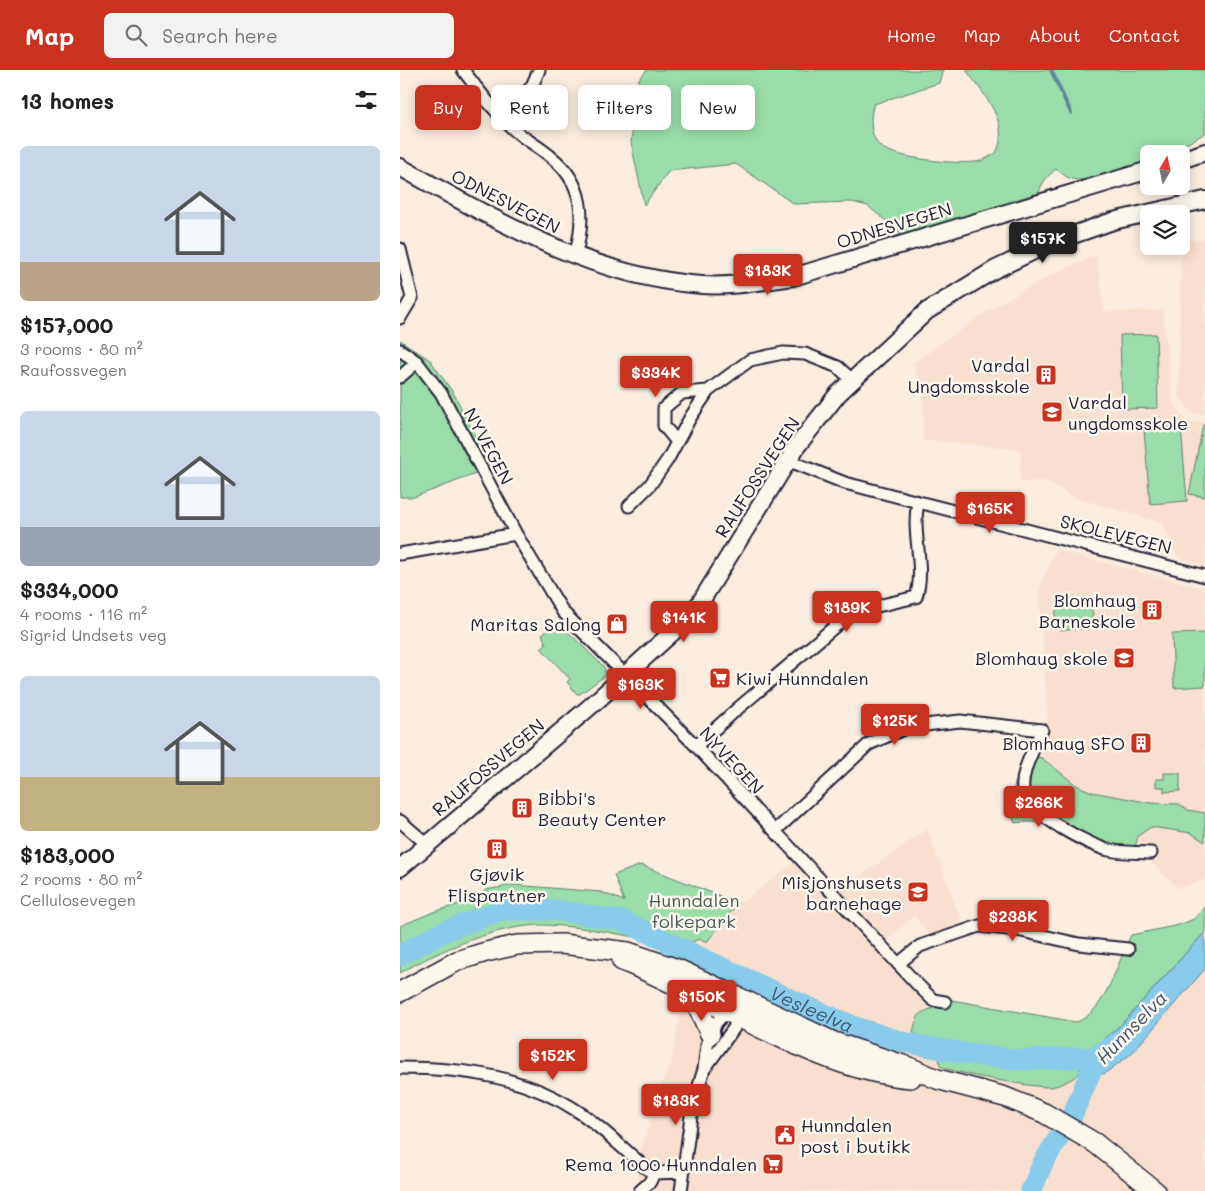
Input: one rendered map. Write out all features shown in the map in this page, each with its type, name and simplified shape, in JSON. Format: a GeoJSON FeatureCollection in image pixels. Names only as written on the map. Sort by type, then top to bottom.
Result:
{"type":"FeatureCollection","features":[{"type":"Feature","properties":{"kind":"main road"},"geometry":{"type":"LineString","coordinates":[[1190,157],[1205,152]]}},
{"type":"Feature","properties":{"kind":"main road","name":"ODNESVEGEN"},"geometry":{"type":"LineString","coordinates":[[400,167],[520,233],[575,256],[664,281],[704,285],[742,284],[793,276],[1140,173]]}},
{"type":"Feature","properties":{"kind":"main road","name":"RAUFOSSVEGEN"},"geometry":{"type":"LineString","coordinates":[[400,868],[625,676],[674,631],[700,603],[787,460],[838,394],[927,311],[994,270],[1050,243],[1113,221],[1205,200]]}},
{"type":"Feature","properties":{"kind":"main road"},"geometry":{"type":"LineString","coordinates":[[400,992],[443,968],[486,952],[534,944],[579,946],[628,952],[646,957],[688,974],[736,1008]]}},
{"type":"Feature","properties":{"kind":"main road"},"geometry":{"type":"LineString","coordinates":[[579,946],[641,969],[692,993],[909,1067],[937,1079],[1006,1097],[1044,1113],[1095,1143],[1155,1191]]}},
{"type":"Feature","properties":{"kind":"main road"},"geometry":{"type":"LineString","coordinates":[[692,993],[710,1034]]}},
{"type":"Feature","properties":{"kind":"street"},"geometry":{"type":"LineString","coordinates":[[463,70],[491,104]]}},
{"type":"Feature","properties":{"kind":"street"},"geometry":{"type":"LineString","coordinates":[[532,85],[539,70]]}},
{"type":"Feature","properties":{"kind":"street"},"geometry":{"type":"LineString","coordinates":[[515,130],[550,156],[571,176],[578,195],[581,212],[580,239],[575,256]]}},
{"type":"Feature","properties":{"kind":"street"},"geometry":{"type":"LineString","coordinates":[[400,249],[412,298],[400,318]]}},
{"type":"Feature","properties":{"kind":"street","name":"NYVEGEN"},"geometry":{"type":"LineString","coordinates":[[400,350],[417,362],[455,417],[516,534],[563,612],[696,746],[933,1000],[945,1002]]}},
{"type":"Feature","properties":{"kind":"street"},"geometry":{"type":"LineString","coordinates":[[629,506],[650,485],[708,391],[750,360],[783,353],[805,354],[838,367],[852,380]]}},
{"type":"Feature","properties":{"kind":"street"},"geometry":{"type":"LineString","coordinates":[[400,377],[417,362]]}},
{"type":"Feature","properties":{"kind":"street"},"geometry":{"type":"LineString","coordinates":[[678,442],[664,426],[664,408],[682,394],[708,391]]}},
{"type":"Feature","properties":{"kind":"street","name":"SKOLEVEGEN"},"geometry":{"type":"LineString","coordinates":[[787,460],[845,483],[1205,576]]}},
{"type":"Feature","properties":{"kind":"street"},"geometry":{"type":"LineString","coordinates":[[696,746],[852,612],[916,597],[920,584],[915,525],[918,502]]}},
{"type":"Feature","properties":{"kind":"street"},"geometry":{"type":"LineString","coordinates":[[400,554],[516,534]]}},
{"type":"Feature","properties":{"kind":"street"},"geometry":{"type":"LineString","coordinates":[[774,831],[869,744],[908,727],[960,721],[1042,730],[1024,771],[1024,794],[1030,805],[1090,844],[1109,850],[1151,854]]}},
{"type":"Feature","properties":{"kind":"street"},"geometry":{"type":"LineString","coordinates":[[400,821],[428,845]]}},
{"type":"Feature","properties":{"kind":"street"},"geometry":{"type":"LineString","coordinates":[[898,964],[920,946],[979,926],[1017,930],[1079,944],[1128,949]]}},
{"type":"Feature","properties":{"kind":"street"},"geometry":{"type":"LineString","coordinates":[[704,1069],[710,1034],[736,1008]]}},
{"type":"Feature","properties":{"kind":"street"},"geometry":{"type":"LineString","coordinates":[[681,1191],[694,1097],[704,1069],[736,1008]]}},
{"type":"Feature","properties":{"kind":"street"},"geometry":{"type":"LineString","coordinates":[[400,1068],[473,1072],[525,1084],[549,1094],[581,1113],[632,1157],[654,1173],[683,1172]]}},
{"type":"Feature","properties":{"kind":"street"},"geometry":{"type":"LineString","coordinates":[[640,1191],[650,1182],[654,1173]]}},
{"type":"Feature","properties":{"kind":"shaded area"},"geometry":{"type":"Polygon","coordinates":[[[1205,239],[1205,414],[1193,414],[1179,396],[1181,255],[1190,255],[1190,241],[1205,239]]]}},
{"type":"Feature","properties":{"kind":"shaded area","name":"Vardal ungdomsskole"},"geometry":{"type":"Polygon","coordinates":[[[1097,255],[1104,312],[1163,310],[1172,402],[1187,421],[1205,422],[1205,567],[1178,557],[1161,522],[1075,498],[1046,481],[1020,482],[1021,452],[1017,449],[923,440],[924,393],[913,363],[989,310],[1046,278],[1097,255]]]}},
{"type":"Feature","properties":{"kind":"shaded area","name":"Blomhaug skole"},"geometry":{"type":"Polygon","coordinates":[[[1056,550],[1205,589],[1205,880],[1178,888],[1041,755],[1048,727],[1039,589],[1056,550]]]}},
{"type":"Feature","properties":{"kind":"shaded area"},"geometry":{"type":"Polygon","coordinates":[[[927,829],[962,922],[933,939],[914,916],[886,941],[930,990],[946,999],[937,1045],[937,1061],[954,1072],[1049,1087],[1078,1075],[1082,1071],[1092,1073],[1205,969],[1205,1191],[644,1191],[635,1169],[663,1080],[671,1065],[693,942],[699,940],[732,904],[744,901],[801,858],[806,858],[815,864],[860,915],[839,891],[927,829]]]}},
{"type":"Feature","properties":{"kind":"green space"},"geometry":{"type":"Polygon","coordinates":[[[647,70],[943,70],[939,83],[874,104],[871,121],[875,139],[881,147],[889,151],[913,158],[975,162],[986,159],[996,153],[1000,142],[1000,131],[998,120],[987,98],[966,70],[1205,70],[1205,133],[1184,145],[1140,145],[1140,163],[1098,178],[1078,180],[1069,178],[1056,169],[1041,186],[1037,208],[909,240],[868,206],[852,202],[794,204],[736,164],[669,171],[644,205],[631,142],[633,130],[671,130],[671,85],[638,85],[639,79],[647,70]]]}},
{"type":"Feature","properties":{"kind":"green space"},"geometry":{"type":"Polygon","coordinates":[[[1156,334],[1158,408],[1122,409],[1120,335],[1156,334]]]}},
{"type":"Feature","properties":{"kind":"green space"},"geometry":{"type":"Polygon","coordinates":[[[400,340],[430,360],[454,394],[492,468],[414,497],[400,497],[400,340]]]}},
{"type":"Feature","properties":{"kind":"green space"},"geometry":{"type":"Polygon","coordinates":[[[1203,425],[1205,425],[1205,497],[1189,494],[1203,425]]]}},
{"type":"Feature","properties":{"kind":"green space"},"geometry":{"type":"Polygon","coordinates":[[[1181,426],[1187,501],[1150,504],[1144,429],[1181,426]]]}},
{"type":"Feature","properties":{"kind":"green space"},"geometry":{"type":"Polygon","coordinates":[[[1088,605],[1093,613],[1089,629],[1059,630],[1055,614],[1058,606],[1088,605]]]}},
{"type":"Feature","properties":{"kind":"green space"},"geometry":{"type":"Polygon","coordinates":[[[559,623],[604,667],[606,675],[580,694],[577,694],[567,682],[570,679],[541,648],[546,644],[542,634],[559,623]]]}},
{"type":"Feature","properties":{"kind":"green space"},"geometry":{"type":"Polygon","coordinates":[[[1205,633],[1205,686],[1174,688],[1172,634],[1205,633]]]}},
{"type":"Feature","properties":{"kind":"green space"},"geometry":{"type":"Polygon","coordinates":[[[1026,753],[1042,758],[1076,785],[1092,792],[1151,803],[1179,804],[1188,810],[1205,813],[1205,842],[1191,833],[1151,827],[1138,836],[1133,856],[1060,827],[1030,822],[1015,823],[1012,815],[1012,797],[1026,753]]]}},
{"type":"Feature","properties":{"kind":"green space"},"geometry":{"type":"Polygon","coordinates":[[[1164,773],[1180,773],[1180,791],[1164,792],[1164,787],[1156,787],[1156,779],[1164,779],[1164,773]]]}},
{"type":"Feature","properties":{"kind":"green space","name":"Hunndalen folkepark"},"geometry":{"type":"Polygon","coordinates":[[[641,865],[738,903],[707,942],[700,939],[684,945],[576,927],[526,926],[507,929],[469,940],[400,973],[400,926],[431,913],[468,901],[486,890],[513,885],[601,892],[624,901],[614,875],[641,865]]]}},
{"type":"Feature","properties":{"kind":"green space"},"geometry":{"type":"Polygon","coordinates":[[[1205,906],[1205,932],[1120,1026],[1090,1050],[1079,1067],[1082,1071],[1064,1083],[1051,1087],[1042,1087],[994,1080],[947,1069],[940,1066],[937,1045],[913,1033],[915,1023],[921,1013],[940,1005],[946,999],[1076,1022],[1086,1017],[1095,1009],[1103,998],[1131,935],[1179,925],[1194,919],[1205,906]]]}},
{"type":"Feature","properties":{"kind":"water"},"geometry":{"type":"Polygon","coordinates":[[[1205,932],[1205,969],[1131,1054],[1104,1074],[1082,1071],[1075,1060],[1074,1052],[1090,1050],[1120,1026],[1205,932]]]}},
{"type":"Feature","properties":{"kind":"waterway"},"geometry":{"type":"LineString","coordinates":[[1051,70],[1071,113]]}},
{"type":"Feature","properties":{"kind":"waterway","name":"Vesleelva"},"geometry":{"type":"LineString","coordinates":[[400,955],[443,932],[501,910],[556,910],[623,921],[794,1001],[855,1027],[903,1042],[969,1054],[1018,1060],[1097,1057]]}},
{"type":"Feature","properties":{"kind":"waterway","name":"Hunnselva"},"geometry":{"type":"LineString","coordinates":[[1031,1191],[1043,1163],[1072,1116],[1097,1057],[1106,1049]]}},
{"type":"Feature","properties":{"kind":"place","name":"Vardal Ungdomsskole"},"geometry":{"type":"Point","coordinates":[1046,375]}},
{"type":"Feature","properties":{"kind":"place","name":"Vardal ungdomsskole"},"geometry":{"type":"Point","coordinates":[1052,412]}},
{"type":"Feature","properties":{"kind":"place","name":"Blomhaug Barneskole"},"geometry":{"type":"Point","coordinates":[1152,610]}},
{"type":"Feature","properties":{"kind":"place","name":"Maritas Salong"},"geometry":{"type":"Point","coordinates":[617,624]}},
{"type":"Feature","properties":{"kind":"place","name":"Blomhaug skole"},"geometry":{"type":"Point","coordinates":[1124,658]}},
{"type":"Feature","properties":{"kind":"place","name":"Kiwi Hunndalen"},"geometry":{"type":"Point","coordinates":[720,678]}},
{"type":"Feature","properties":{"kind":"place","name":"Blomhaug SFO"},"geometry":{"type":"Point","coordinates":[1141,743]}},
{"type":"Feature","properties":{"kind":"place","name":"Bibbi's Beauty Center"},"geometry":{"type":"Point","coordinates":[522,808]}},
{"type":"Feature","properties":{"kind":"place","name":"Gjøvik Flispartner"},"geometry":{"type":"Point","coordinates":[497,849]}},
{"type":"Feature","properties":{"kind":"place","name":"Misjonshusets barnehage"},"geometry":{"type":"Point","coordinates":[918,892]}},
{"type":"Feature","properties":{"kind":"place","name":"Hunndalen post i butikk"},"geometry":{"type":"Point","coordinates":[785,1135]}},
{"type":"Feature","properties":{"kind":"place","name":"Rema 1000 Hunndalen"},"geometry":{"type":"Point","coordinates":[773,1164]}}]}
